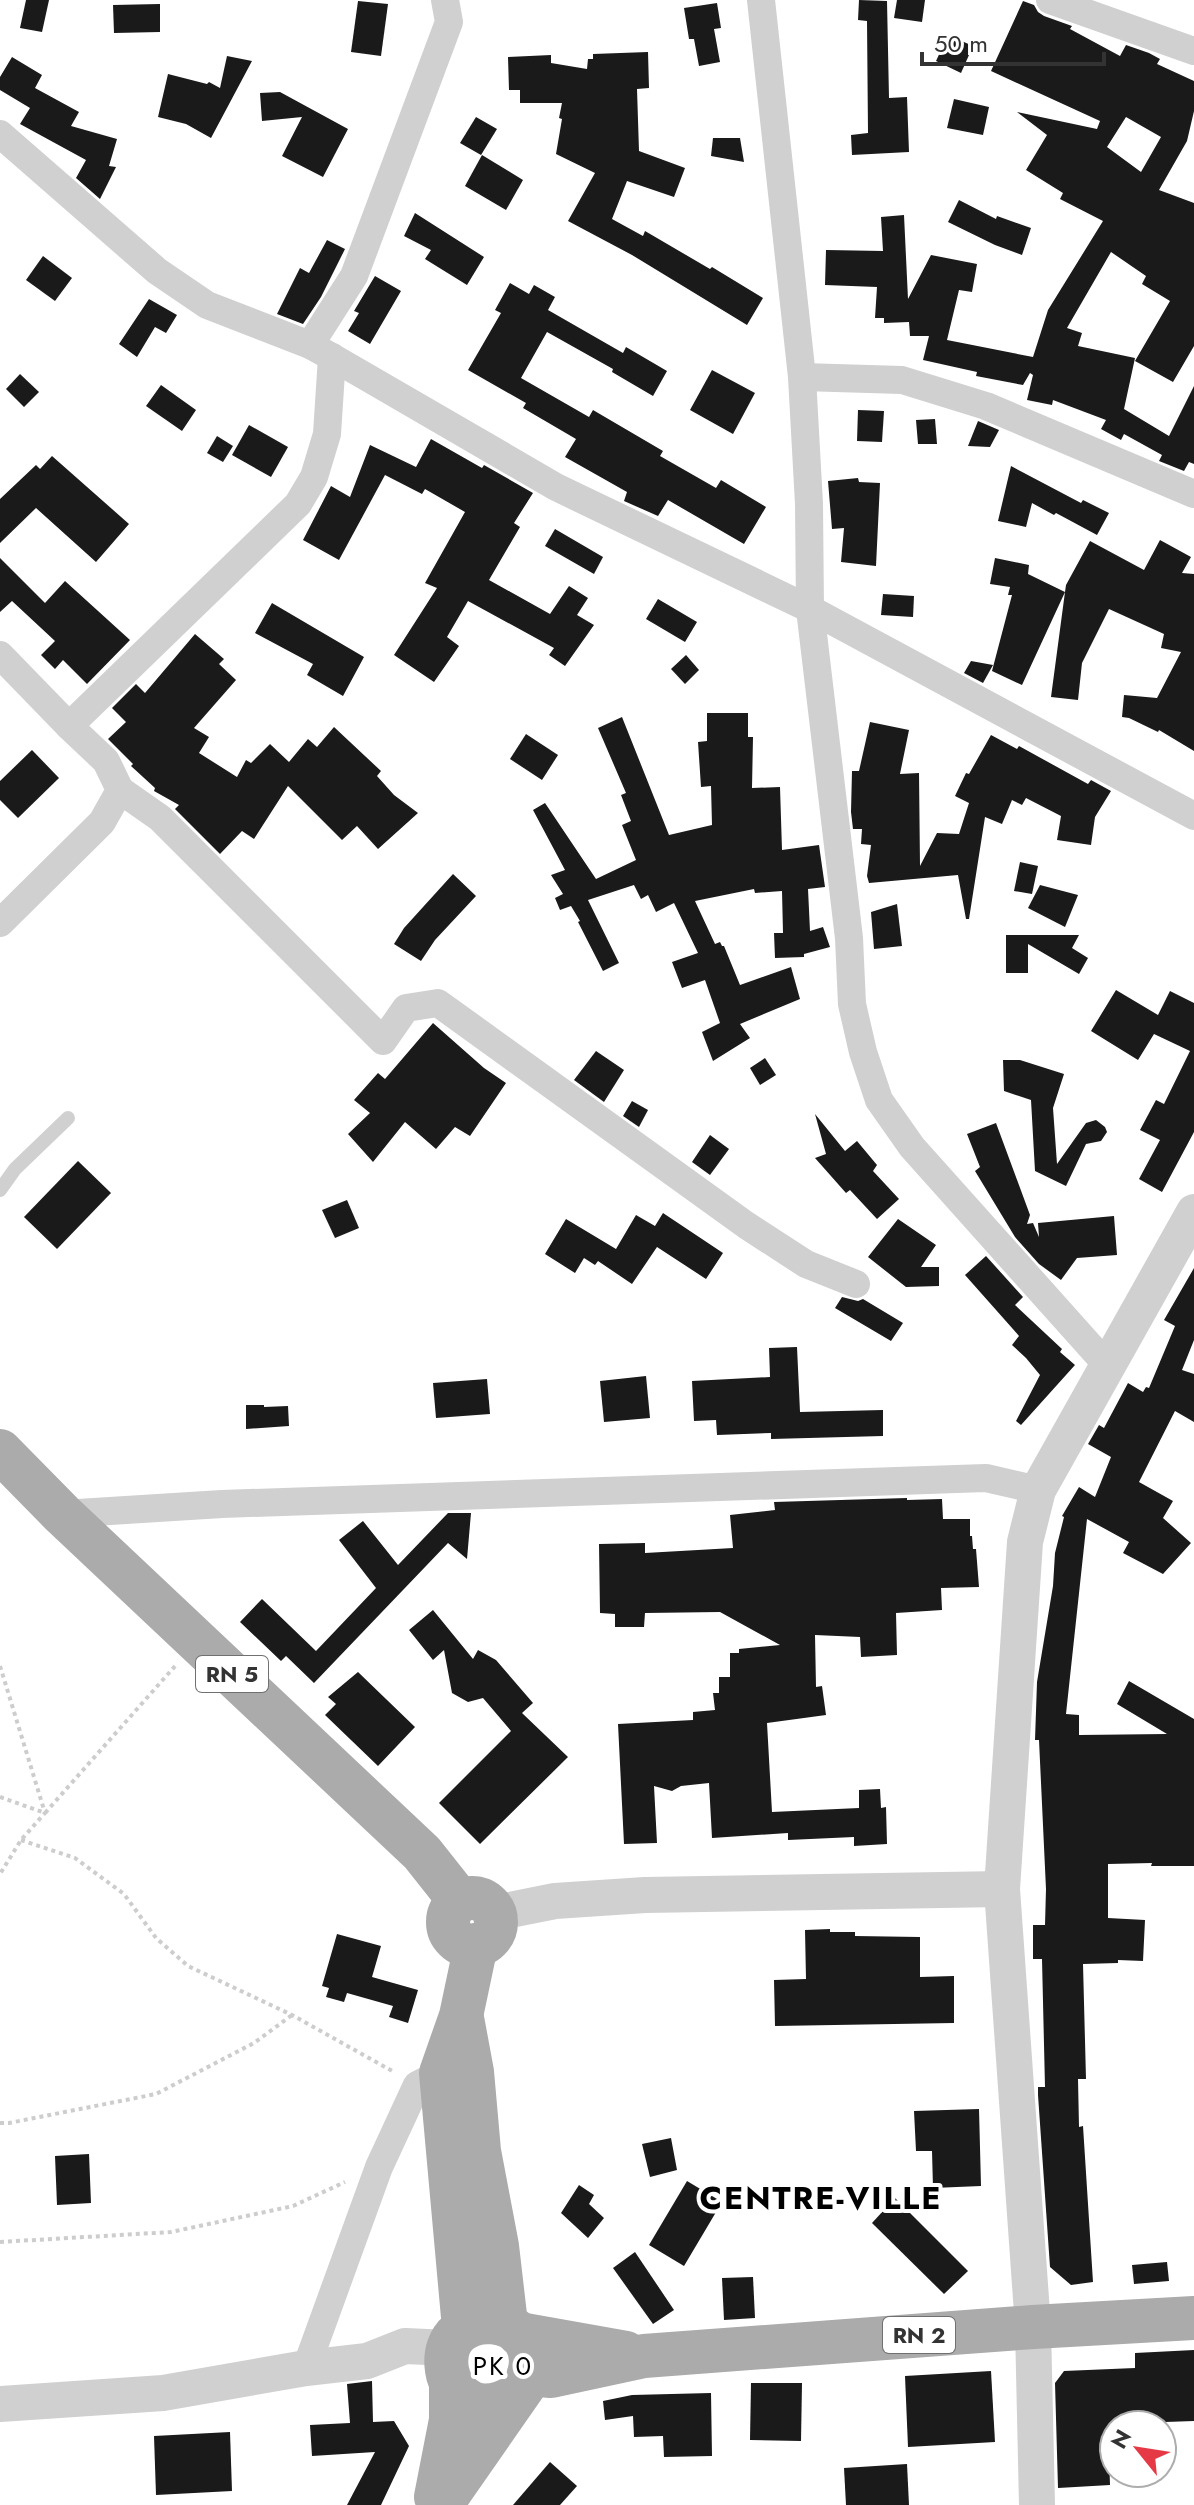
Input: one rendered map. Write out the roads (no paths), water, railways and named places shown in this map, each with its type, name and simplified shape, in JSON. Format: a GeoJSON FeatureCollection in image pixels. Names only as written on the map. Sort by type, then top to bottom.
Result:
{"type":"FeatureCollection","features":[{"type":"Feature","properties":{"kind":"main road","name":"RN 5"},"geometry":{"type":"LineString","coordinates":[[0,1451],[62,1514],[422,1853],[477,1920]]}},
{"type":"Feature","properties":{"kind":"main road"},"geometry":{"type":"LineString","coordinates":[[441,2505],[485,2358],[497,2246],[463,2152],[443,2076],[461,2016],[477,1920]]}},
{"type":"Feature","properties":{"kind":"main road","name":"RN 2"},"geometry":{"type":"LineString","coordinates":[[485,2358],[551,2376],[644,2356],[1194,2318]]}},
{"type":"Feature","properties":{"kind":"main road"},"geometry":{"type":"LineString","coordinates":[[434,2505],[451,2420],[485,2358]]}},
{"type":"Feature","properties":{"kind":"street"},"geometry":{"type":"LineString","coordinates":[[69,726],[298,504],[314,477],[327,434],[321,351],[354,276],[449,22],[445,0]]}},
{"type":"Feature","properties":{"kind":"street"},"geometry":{"type":"LineString","coordinates":[[761,0],[802,377],[809,504],[810,609],[849,938],[852,1004],[863,1052],[879,1100],[912,1147],[1107,1365]]}},
{"type":"Feature","properties":{"kind":"street"},"geometry":{"type":"LineString","coordinates":[[1050,0],[1194,51]]}},
{"type":"Feature","properties":{"kind":"street"},"geometry":{"type":"LineString","coordinates":[[0,134],[157,271],[207,305],[321,351],[556,487],[810,609],[1194,816]]}},
{"type":"Feature","properties":{"kind":"street"},"geometry":{"type":"LineString","coordinates":[[802,377],[902,380],[986,406],[1194,494]]}},
{"type":"Feature","properties":{"kind":"street"},"geometry":{"type":"LineString","coordinates":[[0,655],[106,761],[120,790],[160,818],[383,1041],[406,1008],[438,1003],[746,1225],[806,1264],[856,1284]]}},
{"type":"Feature","properties":{"kind":"street"},"geometry":{"type":"LineString","coordinates":[[0,923],[102,822],[120,790]]}},
{"type":"Feature","properties":{"kind":"street"},"geometry":{"type":"LineString","coordinates":[[1037,2505],[1033,2327],[1002,1889],[1025,1542],[1038,1490],[1194,1212]]}},
{"type":"Feature","properties":{"kind":"street"},"geometry":{"type":"LineString","coordinates":[[62,1514],[222,1504],[986,1478],[1038,1490]]}},
{"type":"Feature","properties":{"kind":"street"},"geometry":{"type":"LineString","coordinates":[[477,1920],[555,1901],[645,1895],[1002,1889]]}},
{"type":"Feature","properties":{"kind":"street"},"geometry":{"type":"LineString","coordinates":[[306,2368],[379,2167],[443,2076]]}},
{"type":"Feature","properties":{"kind":"street"},"geometry":{"type":"LineString","coordinates":[[0,2404],[163,2393],[306,2368],[367,2361],[405,2346],[485,2358]]}},
{"type":"Feature","properties":{"kind":"lane"},"geometry":{"type":"LineString","coordinates":[[0,1190],[15,1169],[68,1118]]}},
{"type":"Feature","properties":{"kind":"district","name":"CENTRE-VILLE"},"geometry":{"type":"Point","coordinates":[821,2198]}},
{"type":"Feature","properties":{"kind":"district","name":"PK 0"},"geometry":{"type":"Point","coordinates":[503,2366]}}]}
